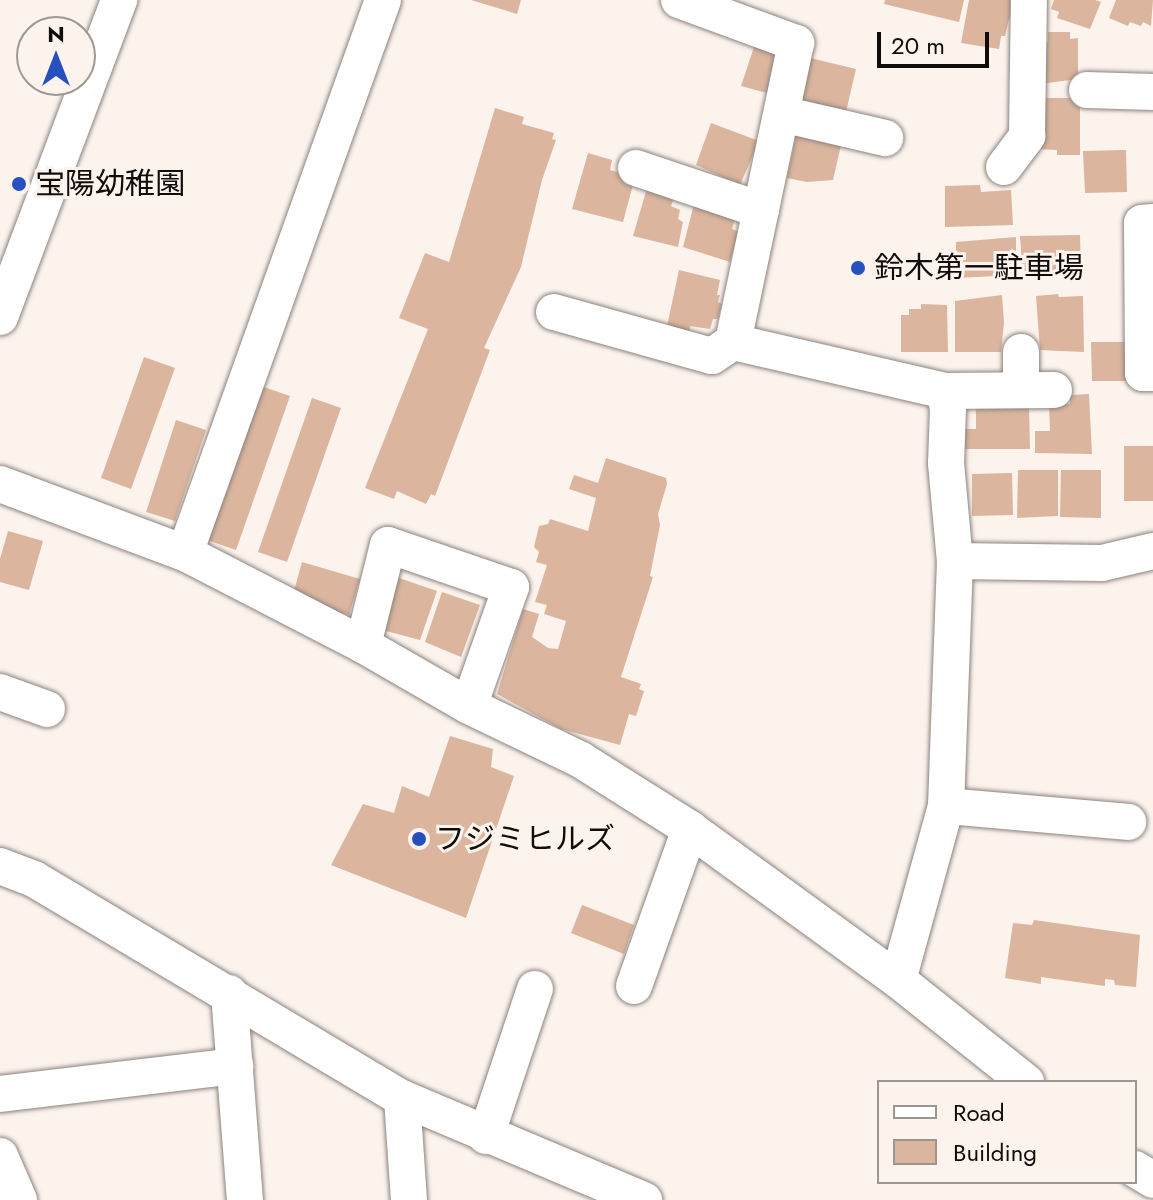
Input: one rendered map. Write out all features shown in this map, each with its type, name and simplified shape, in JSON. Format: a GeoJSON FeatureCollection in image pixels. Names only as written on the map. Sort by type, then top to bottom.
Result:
{"type":"FeatureCollection","features":[{"type":"Feature","properties":{"kind":"street"},"geometry":{"type":"LineString","coordinates":[[0,317],[119,0]]}},
{"type":"Feature","properties":{"kind":"street"},"geometry":{"type":"LineString","coordinates":[[185,553],[383,0]]}},
{"type":"Feature","properties":{"kind":"street"},"geometry":{"type":"LineString","coordinates":[[554,312],[712,356],[733,342],[796,43],[679,0]]}},
{"type":"Feature","properties":{"kind":"street"},"geometry":{"type":"LineString","coordinates":[[1004,167],[1027,136],[1029,0]]}},
{"type":"Feature","properties":{"kind":"street"},"geometry":{"type":"LineString","coordinates":[[1087,90],[1153,92]]}},
{"type":"Feature","properties":{"kind":"street"},"geometry":{"type":"LineString","coordinates":[[782,114],[885,138]]}},
{"type":"Feature","properties":{"kind":"street"},"geometry":{"type":"LineString","coordinates":[[636,168],[761,210]]}},
{"type":"Feature","properties":{"kind":"street"},"geometry":{"type":"LineString","coordinates":[[1153,222],[1142,223],[1142,238],[1143,373],[1153,373]]}},
{"type":"Feature","properties":{"kind":"street"},"geometry":{"type":"LineString","coordinates":[[733,342],[945,391],[1038,390],[1021,352]]}},
{"type":"Feature","properties":{"kind":"street"},"geometry":{"type":"LineString","coordinates":[[898,980],[946,806],[955,561],[946,463],[945,391]]}},
{"type":"Feature","properties":{"kind":"street"},"geometry":{"type":"LineString","coordinates":[[0,484],[185,553],[363,645],[469,706],[581,760],[690,829],[898,980],[1023,1080]]}},
{"type":"Feature","properties":{"kind":"street"},"geometry":{"type":"LineString","coordinates":[[363,645],[388,545],[511,587],[469,706]]}},
{"type":"Feature","properties":{"kind":"street"},"geometry":{"type":"LineString","coordinates":[[955,561],[1102,563],[1153,551]]}},
{"type":"Feature","properties":{"kind":"street"},"geometry":{"type":"LineString","coordinates":[[0,692],[47,709]]}},
{"type":"Feature","properties":{"kind":"street"},"geometry":{"type":"LineString","coordinates":[[946,806],[1128,822]]}},
{"type":"Feature","properties":{"kind":"street"},"geometry":{"type":"LineString","coordinates":[[634,986],[690,829]]}},
{"type":"Feature","properties":{"kind":"street"},"geometry":{"type":"LineString","coordinates":[[0,866],[34,879],[402,1098],[625,1196]]}},
{"type":"Feature","properties":{"kind":"street"},"geometry":{"type":"LineString","coordinates":[[486,1136],[535,989]]}},
{"type":"Feature","properties":{"kind":"street"},"geometry":{"type":"LineString","coordinates":[[229,993],[245,1200]]}},
{"type":"Feature","properties":{"kind":"street"},"geometry":{"type":"LineString","coordinates":[[0,1094],[235,1066]]}},
{"type":"Feature","properties":{"kind":"street"},"geometry":{"type":"LineString","coordinates":[[402,1098],[409,1200]]}},
{"type":"Feature","properties":{"kind":"street"},"geometry":{"type":"LineString","coordinates":[[0,1156],[19,1200]]}},
{"type":"Feature","properties":{"kind":"building"},"geometry":{"type":"Polygon","coordinates":[[[471,0],[521,0],[517,14],[471,0]]]}},
{"type":"Feature","properties":{"kind":"building"},"geometry":{"type":"Polygon","coordinates":[[[885,0],[964,0],[959,22],[884,4],[885,0]]]}},
{"type":"Feature","properties":{"kind":"building"},"geometry":{"type":"Polygon","coordinates":[[[969,0],[1015,0],[1014,14],[1009,19],[1005,36],[1001,36],[999,49],[961,43],[969,0]]]}},
{"type":"Feature","properties":{"kind":"building"},"geometry":{"type":"Polygon","coordinates":[[[1054,0],[1101,2],[1090,29],[1057,18],[1059,12],[1051,9],[1054,0]]]}},
{"type":"Feature","properties":{"kind":"building"},"geometry":{"type":"Polygon","coordinates":[[[1116,0],[1153,0],[1151,26],[1143,22],[1141,26],[1130,22],[1128,26],[1109,18],[1116,0]]]}},
{"type":"Feature","properties":{"kind":"building"},"geometry":{"type":"Polygon","coordinates":[[[1048,32],[1070,32],[1070,39],[1078,38],[1078,79],[1040,84],[1040,42],[1048,42],[1048,32]]]}},
{"type":"Feature","properties":{"kind":"building"},"geometry":{"type":"Polygon","coordinates":[[[757,38],[781,52],[771,94],[741,86],[757,38]]]}},
{"type":"Feature","properties":{"kind":"building"},"geometry":{"type":"Polygon","coordinates":[[[806,57],[856,69],[845,116],[795,106],[806,57]]]}},
{"type":"Feature","properties":{"kind":"building"},"geometry":{"type":"Polygon","coordinates":[[[1036,98],[1080,98],[1080,155],[1057,155],[1057,150],[1036,149],[1036,98]]]}},
{"type":"Feature","properties":{"kind":"building"},"geometry":{"type":"Polygon","coordinates":[[[495,108],[524,117],[522,124],[554,133],[552,139],[556,140],[542,180],[521,267],[484,348],[490,350],[435,496],[431,494],[426,504],[397,491],[394,499],[365,488],[428,329],[399,318],[425,253],[449,262],[495,108]]]}},
{"type":"Feature","properties":{"kind":"building"},"geometry":{"type":"Polygon","coordinates":[[[711,123],[759,141],[740,185],[696,165],[711,123]]]}},
{"type":"Feature","properties":{"kind":"building"},"geometry":{"type":"Polygon","coordinates":[[[797,131],[842,141],[833,180],[807,182],[787,178],[797,131]]]}},
{"type":"Feature","properties":{"kind":"building"},"geometry":{"type":"Polygon","coordinates":[[[1126,150],[1127,192],[1085,193],[1083,151],[1126,150]]]}},
{"type":"Feature","properties":{"kind":"building"},"geometry":{"type":"Polygon","coordinates":[[[588,153],[612,160],[610,170],[635,177],[623,222],[572,209],[588,153]]]}},
{"type":"Feature","properties":{"kind":"building"},"geometry":{"type":"Polygon","coordinates":[[[980,185],[981,192],[1011,190],[1013,225],[945,227],[945,186],[980,185]]]}},
{"type":"Feature","properties":{"kind":"building"},"geometry":{"type":"Polygon","coordinates":[[[647,188],[675,195],[671,206],[680,210],[678,219],[683,222],[678,247],[633,236],[647,188]]]}},
{"type":"Feature","properties":{"kind":"building"},"geometry":{"type":"Polygon","coordinates":[[[694,204],[735,220],[732,229],[739,232],[730,262],[683,247],[694,204]]]}},
{"type":"Feature","properties":{"kind":"building"},"geometry":{"type":"Polygon","coordinates":[[[1080,235],[1081,274],[1023,275],[1020,236],[1080,235]]]}},
{"type":"Feature","properties":{"kind":"building"},"geometry":{"type":"Polygon","coordinates":[[[1016,237],[1016,275],[956,278],[956,242],[1016,237]]]}},
{"type":"Feature","properties":{"kind":"building"},"geometry":{"type":"Polygon","coordinates":[[[679,270],[720,280],[717,295],[720,295],[718,302],[722,304],[718,319],[713,319],[710,329],[690,326],[690,331],[667,326],[679,270]]]}},
{"type":"Feature","properties":{"kind":"building"},"geometry":{"type":"Polygon","coordinates":[[[1058,294],[1059,297],[1083,296],[1084,352],[1040,350],[1036,296],[1058,294]]]}},
{"type":"Feature","properties":{"kind":"building"},"geometry":{"type":"Polygon","coordinates":[[[1002,295],[1004,323],[1001,352],[955,352],[955,301],[1002,295]]]}},
{"type":"Feature","properties":{"kind":"building"},"geometry":{"type":"Polygon","coordinates":[[[921,304],[947,305],[948,352],[901,352],[901,315],[909,315],[909,309],[921,309],[921,304]]]}},
{"type":"Feature","properties":{"kind":"building"},"geometry":{"type":"Polygon","coordinates":[[[1091,342],[1127,342],[1129,381],[1092,381],[1091,342]]]}},
{"type":"Feature","properties":{"kind":"building"},"geometry":{"type":"Polygon","coordinates":[[[144,357],[175,368],[131,489],[101,478],[144,357]]]}},
{"type":"Feature","properties":{"kind":"building"},"geometry":{"type":"Polygon","coordinates":[[[261,386],[290,396],[236,550],[207,540],[261,386]]]}},
{"type":"Feature","properties":{"kind":"building"},"geometry":{"type":"Polygon","coordinates":[[[1089,394],[1092,454],[1035,453],[1035,431],[1050,431],[1049,404],[1070,404],[1070,395],[1089,394]]]}},
{"type":"Feature","properties":{"kind":"building"},"geometry":{"type":"Polygon","coordinates":[[[312,398],[341,408],[287,562],[258,552],[312,398]]]}},
{"type":"Feature","properties":{"kind":"building"},"geometry":{"type":"Polygon","coordinates":[[[976,404],[1029,405],[1030,449],[965,449],[965,429],[976,429],[976,404]]]}},
{"type":"Feature","properties":{"kind":"building"},"geometry":{"type":"Polygon","coordinates":[[[176,420],[206,430],[175,521],[146,512],[176,420]]]}},
{"type":"Feature","properties":{"kind":"building"},"geometry":{"type":"Polygon","coordinates":[[[1124,446],[1153,446],[1153,501],[1124,501],[1124,446]]]}},
{"type":"Feature","properties":{"kind":"building"},"geometry":{"type":"Polygon","coordinates":[[[606,458],[666,478],[667,484],[658,514],[660,525],[650,576],[653,577],[621,677],[641,684],[639,689],[644,691],[636,716],[629,714],[620,745],[561,729],[497,694],[523,609],[539,614],[532,637],[548,648],[558,649],[566,621],[544,614],[547,605],[535,602],[547,565],[536,562],[539,552],[534,547],[539,526],[548,524],[550,519],[588,531],[596,498],[569,489],[574,475],[598,483],[606,458]]]}},
{"type":"Feature","properties":{"kind":"building"},"geometry":{"type":"Polygon","coordinates":[[[1018,470],[1058,470],[1058,516],[1017,518],[1018,470]]]}},
{"type":"Feature","properties":{"kind":"building"},"geometry":{"type":"Polygon","coordinates":[[[1061,470],[1101,470],[1101,518],[1060,517],[1061,470]]]}},
{"type":"Feature","properties":{"kind":"building"},"geometry":{"type":"Polygon","coordinates":[[[1012,473],[1013,515],[972,516],[972,474],[1012,473]]]}},
{"type":"Feature","properties":{"kind":"building"},"geometry":{"type":"Polygon","coordinates":[[[8,531],[43,541],[29,590],[0,582],[0,559],[8,531]]]}},
{"type":"Feature","properties":{"kind":"building"},"geometry":{"type":"Polygon","coordinates":[[[302,562],[360,579],[349,615],[292,598],[302,562]]]}},
{"type":"Feature","properties":{"kind":"building"},"geometry":{"type":"Polygon","coordinates":[[[399,578],[437,591],[420,640],[382,630],[399,578]]]}},
{"type":"Feature","properties":{"kind":"building"},"geometry":{"type":"Polygon","coordinates":[[[442,592],[480,605],[461,657],[425,642],[442,592]]]}},
{"type":"Feature","properties":{"kind":"building","name":"フジミヒルズ"},"geometry":{"type":"Polygon","coordinates":[[[450,736],[493,749],[491,767],[514,776],[466,918],[331,865],[363,804],[394,813],[402,786],[429,797],[450,736]]]}},
{"type":"Feature","properties":{"kind":"building"},"geometry":{"type":"Polygon","coordinates":[[[582,905],[634,925],[624,954],[571,933],[582,905]]]}},
{"type":"Feature","properties":{"kind":"building"},"geometry":{"type":"Polygon","coordinates":[[[1034,920],[1140,935],[1136,987],[1115,985],[1114,980],[1105,979],[1105,986],[1041,977],[1041,984],[1005,978],[1013,923],[1032,925],[1034,920]]]}},
{"type":"Feature","properties":{"kind":"place","name":"宝陽幼稚園"},"geometry":{"type":"Point","coordinates":[19,184]}},
{"type":"Feature","properties":{"kind":"place","name":"鈴木第一駐車場"},"geometry":{"type":"Point","coordinates":[858,268]}},
{"type":"Feature","properties":{"kind":"place","name":"フジミヒルズ"},"geometry":{"type":"Point","coordinates":[419,839]}}]}
